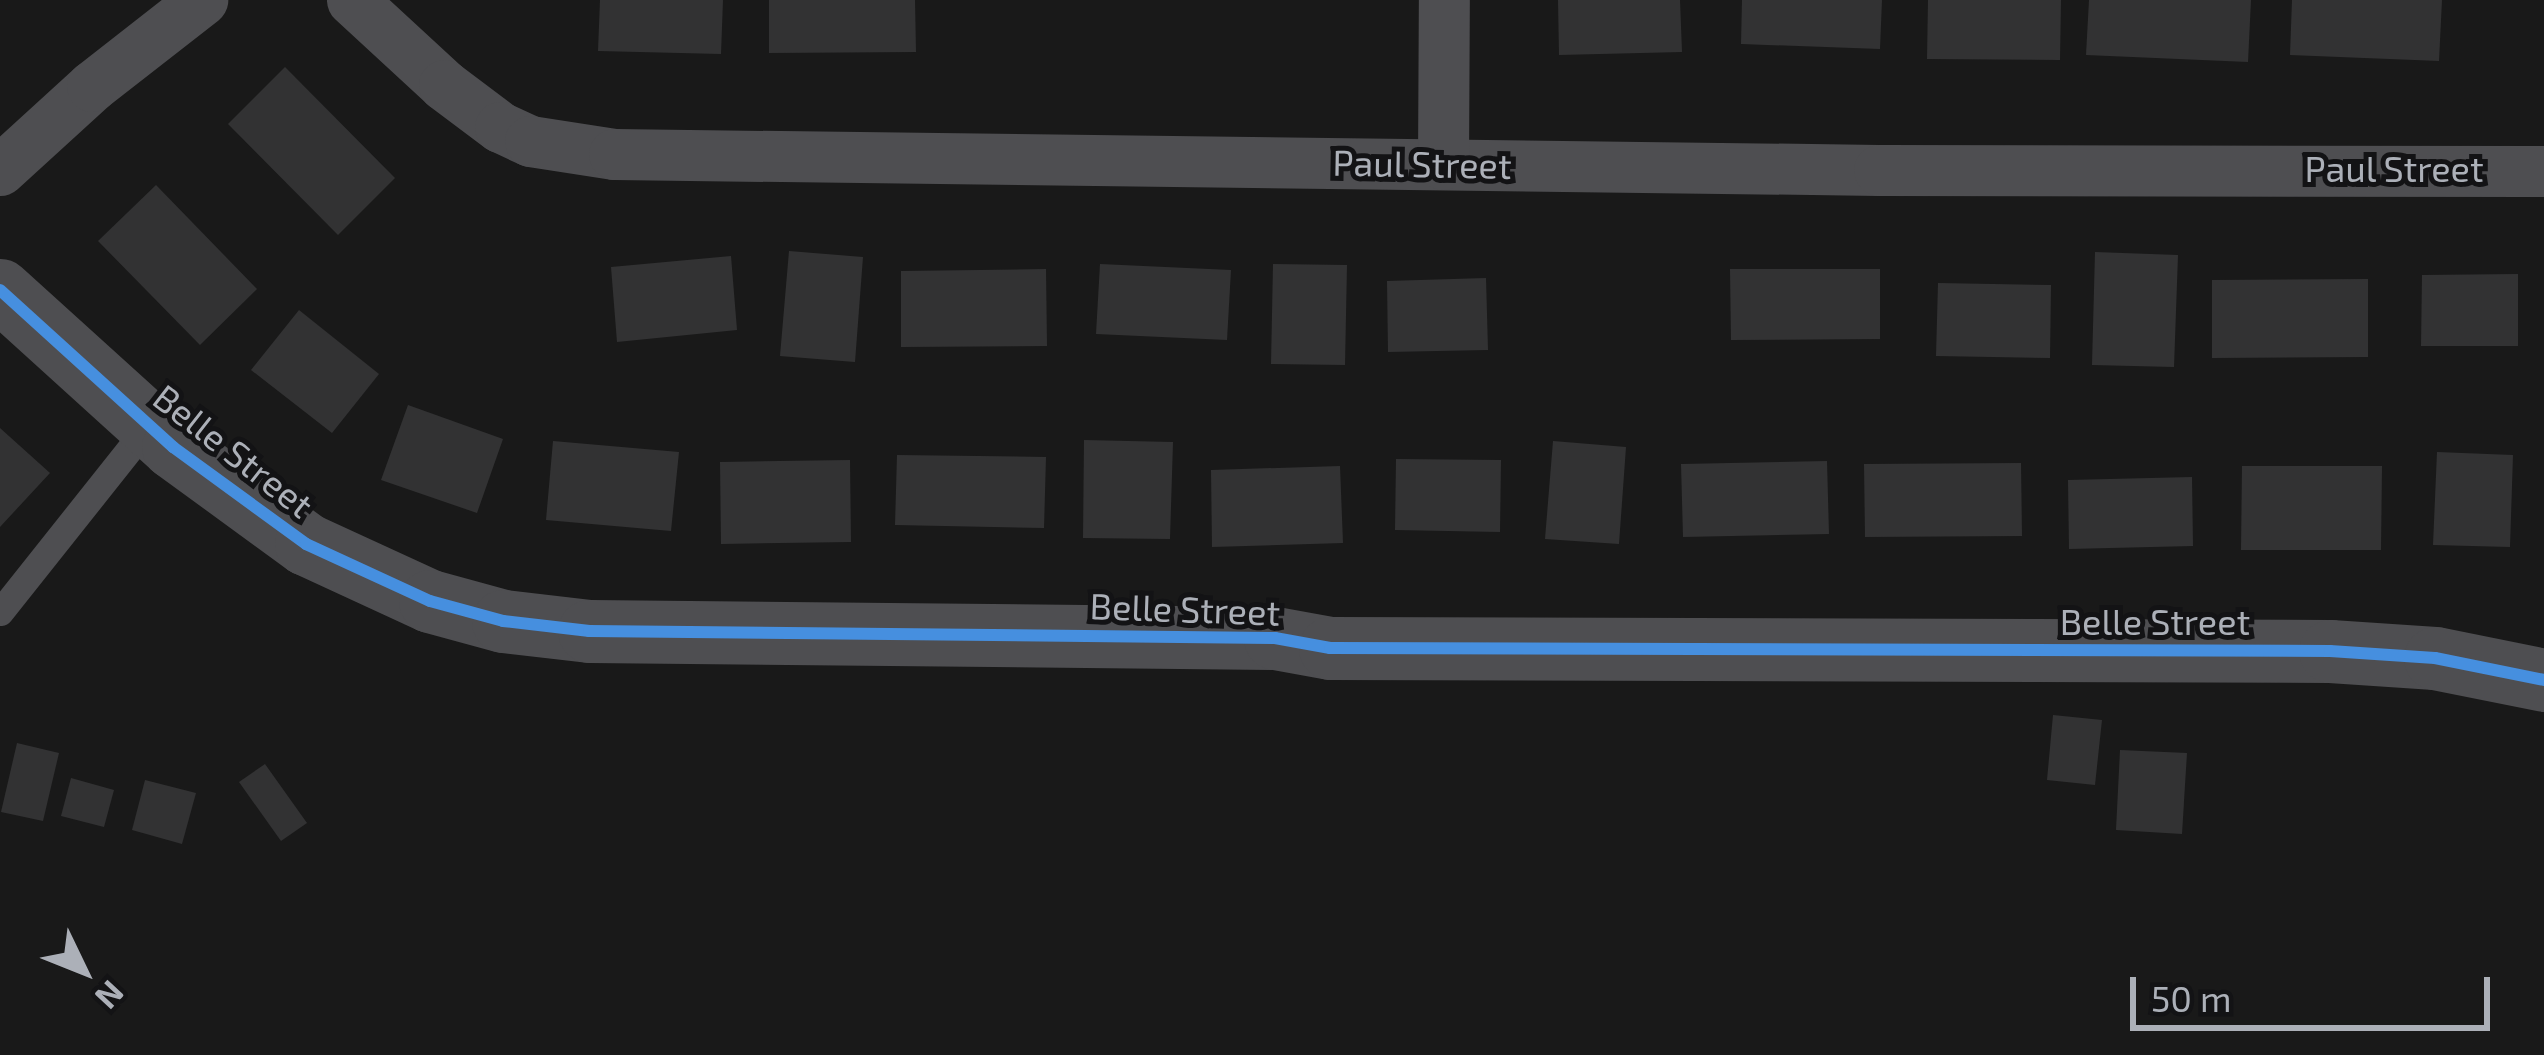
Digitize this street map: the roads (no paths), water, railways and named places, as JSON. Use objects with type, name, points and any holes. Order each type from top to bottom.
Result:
[{"type":"street","points":[[0,170],[92,86],[202,0]]},
{"type":"street","name":"Paul Street","points":[[352,0],[444,85],[500,127],[567,150],[1443,164],[2544,171]]},
{"type":"street","points":[[1443,164],[1444,0]]},
{"type":"street","name":"Belle Street","points":[[0,290],[149,425],[306,544],[368,578],[503,621],[589,631],[1252,638],[1354,649],[2330,651],[2434,658],[2544,680]]},
{"type":"lane","points":[[0,612],[149,425]]}]
